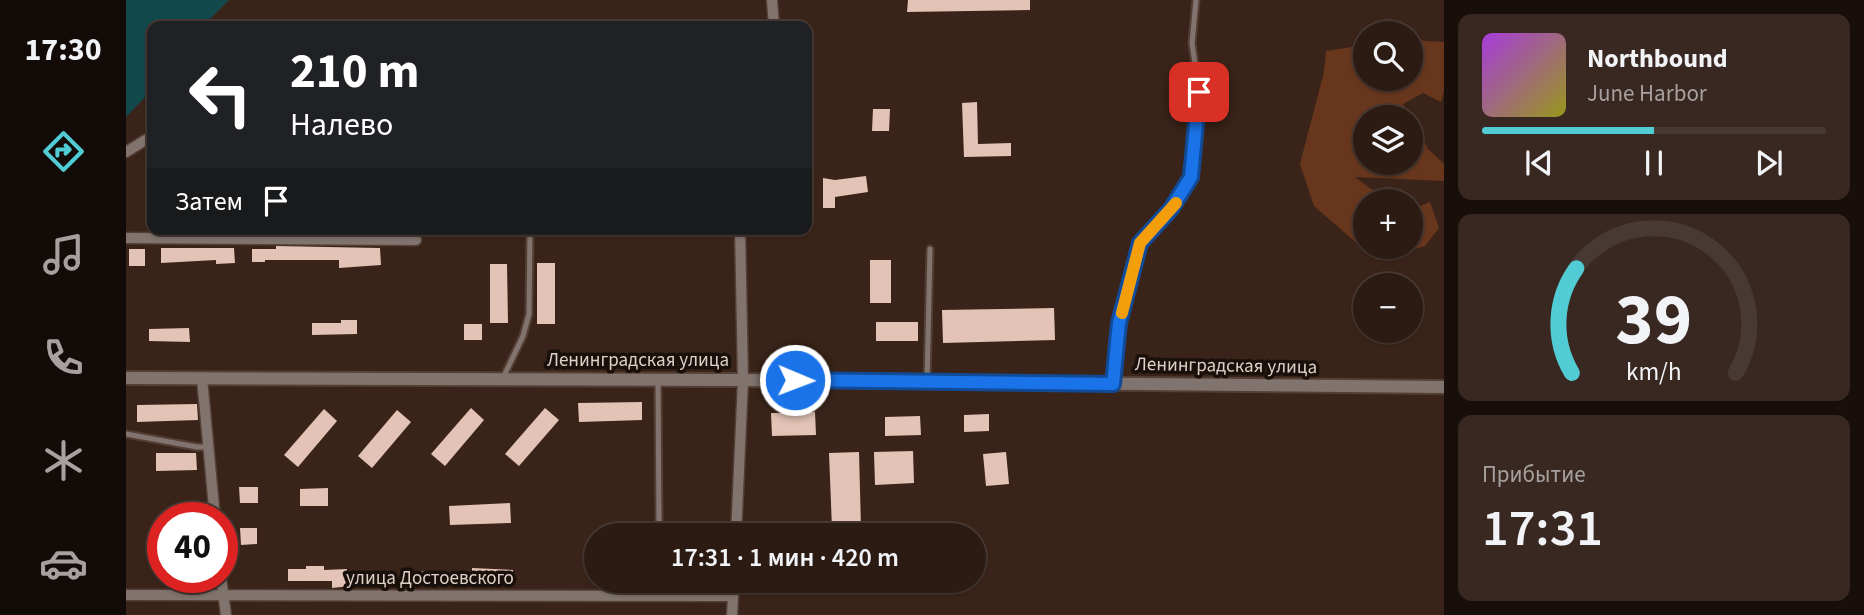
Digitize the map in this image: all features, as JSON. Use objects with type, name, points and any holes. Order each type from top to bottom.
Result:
[{"type":"street","points":[[772,0],[774,21]]},
{"type":"street","points":[[126,152],[147,139]]},
{"type":"street","points":[[737,523],[743,380],[740,235]]},
{"type":"street","points":[[126,238],[416,240]]},
{"type":"street","name":"Ленинградская улица","points":[[126,377],[1444,387]]},
{"type":"street","points":[[202,378],[213,502]]},
{"type":"street","points":[[732,615],[733,593]]},
{"type":"street","name":"улица Достоевского","points":[[126,594],[733,596]]},
{"type":"street","points":[[222,595],[226,615]]},
{"type":"lane","points":[[1113,384],[1119,323],[1140,243],[1171,209],[1191,177],[1199,92],[1192,43],[1196,0]]},
{"type":"lane","points":[[502,379],[523,336],[529,314],[530,235]]},
{"type":"lane","points":[[927,382],[930,248]]},
{"type":"lane","points":[[658,380],[659,523]]},
{"type":"lane","points":[[126,434],[208,447]]},
{"type":"shaded area","points":[[1423,41],[1444,42],[1444,91],[1441,102],[1423,93],[1404,105],[1353,105],[1353,175],[1423,175],[1423,140],[1428,149],[1444,164],[1444,181],[1355,177],[1371,189],[1353,189],[1353,240],[1314,206],[1300,164],[1324,72],[1326,51],[1353,47],[1353,91],[1423,91]]},
{"type":"shaded area","points":[[1430,202],[1439,228],[1425,246],[1423,205]]},
{"type":"water","points":[[126,0],[229,0],[208,21],[147,21],[147,95],[126,117]]},
{"type":"building","points":[[908,0],[1030,0],[1030,10],[907,12]]},
{"type":"building","points":[[977,102],[978,144],[1011,143],[1011,156],[964,157],[962,103]]},
{"type":"building","points":[[873,109],[890,109],[889,131],[872,131]]},
{"type":"building","points":[[866,176],[868,192],[835,197],[835,208],[823,208],[823,178],[835,180]]},
{"type":"building","points":[[276,246],[380,248],[381,265],[339,268],[339,260],[252,262],[252,249],[276,249]]},
{"type":"building","points":[[161,248],[234,248],[235,263],[216,264],[216,260],[161,263]]},
{"type":"building","points":[[129,249],[145,249],[145,266],[129,266]]},
{"type":"building","points":[[870,260],[891,260],[891,303],[870,303]]},
{"type":"building","points":[[537,263],[555,263],[555,324],[537,324]]},
{"type":"building","points":[[490,264],[507,264],[508,323],[490,323]]},
{"type":"building","points":[[1054,308],[1055,340],[943,343],[942,310]]},
{"type":"building","points":[[341,320],[357,320],[357,334],[312,335],[312,323],[341,323]]},
{"type":"building","points":[[876,322],[918,322],[918,341],[876,341]]},
{"type":"building","points":[[464,324],[482,324],[482,340],[464,340]]},
{"type":"building","points":[[189,328],[190,342],[149,341],[149,329]]},
{"type":"building","points":[[642,402],[642,420],[579,422],[578,403]]},
{"type":"building","points":[[197,404],[198,420],[137,422],[137,405]]},
{"type":"building","points":[[471,408],[484,420],[445,466],[431,454]]},
{"type":"building","points":[[545,408],[559,420],[519,466],[505,454]]},
{"type":"building","points":[[324,409],[337,421],[298,467],[284,455]]},
{"type":"building","points":[[397,410],[411,422],[372,468],[358,456]]},
{"type":"building","points":[[815,412],[816,435],[772,436],[771,413]]},
{"type":"building","points":[[989,414],[989,431],[964,432],[964,415]]},
{"type":"building","points":[[920,416],[921,435],[885,436],[885,417]]},
{"type":"building","points":[[913,451],[914,483],[875,485],[874,452]]},
{"type":"building","points":[[859,452],[861,523],[832,523],[829,453]]},
{"type":"building","points":[[1006,452],[1009,484],[986,486],[983,454]]},
{"type":"building","points":[[156,453],[196,453],[197,470],[156,471]]},
{"type":"building","points":[[239,487],[258,487],[258,503],[240,503]]},
{"type":"building","points":[[328,488],[328,506],[300,506],[300,489]]},
{"type":"building","points":[[510,503],[511,523],[450,525],[449,506]]},
{"type":"building","points":[[240,528],[257,528],[257,544],[241,545]]},
{"type":"building","points":[[306,566],[324,566],[324,570],[369,572],[369,584],[332,588],[332,581],[288,581],[288,569],[306,569]]},
{"type":"building","points":[[472,568],[513,570],[513,577],[507,577],[507,584],[492,584],[492,578],[472,579]]},
{"type":"building","points":[[448,571],[448,584],[403,586],[403,573]]},
{"type":"slow traffic","points":[[1122,313],[1140,243],[1176,203]]},
{"type":"route","points":[[795,380],[1113,384],[1119,323],[1140,243],[1171,209],[1191,177],[1199,92]]}]
